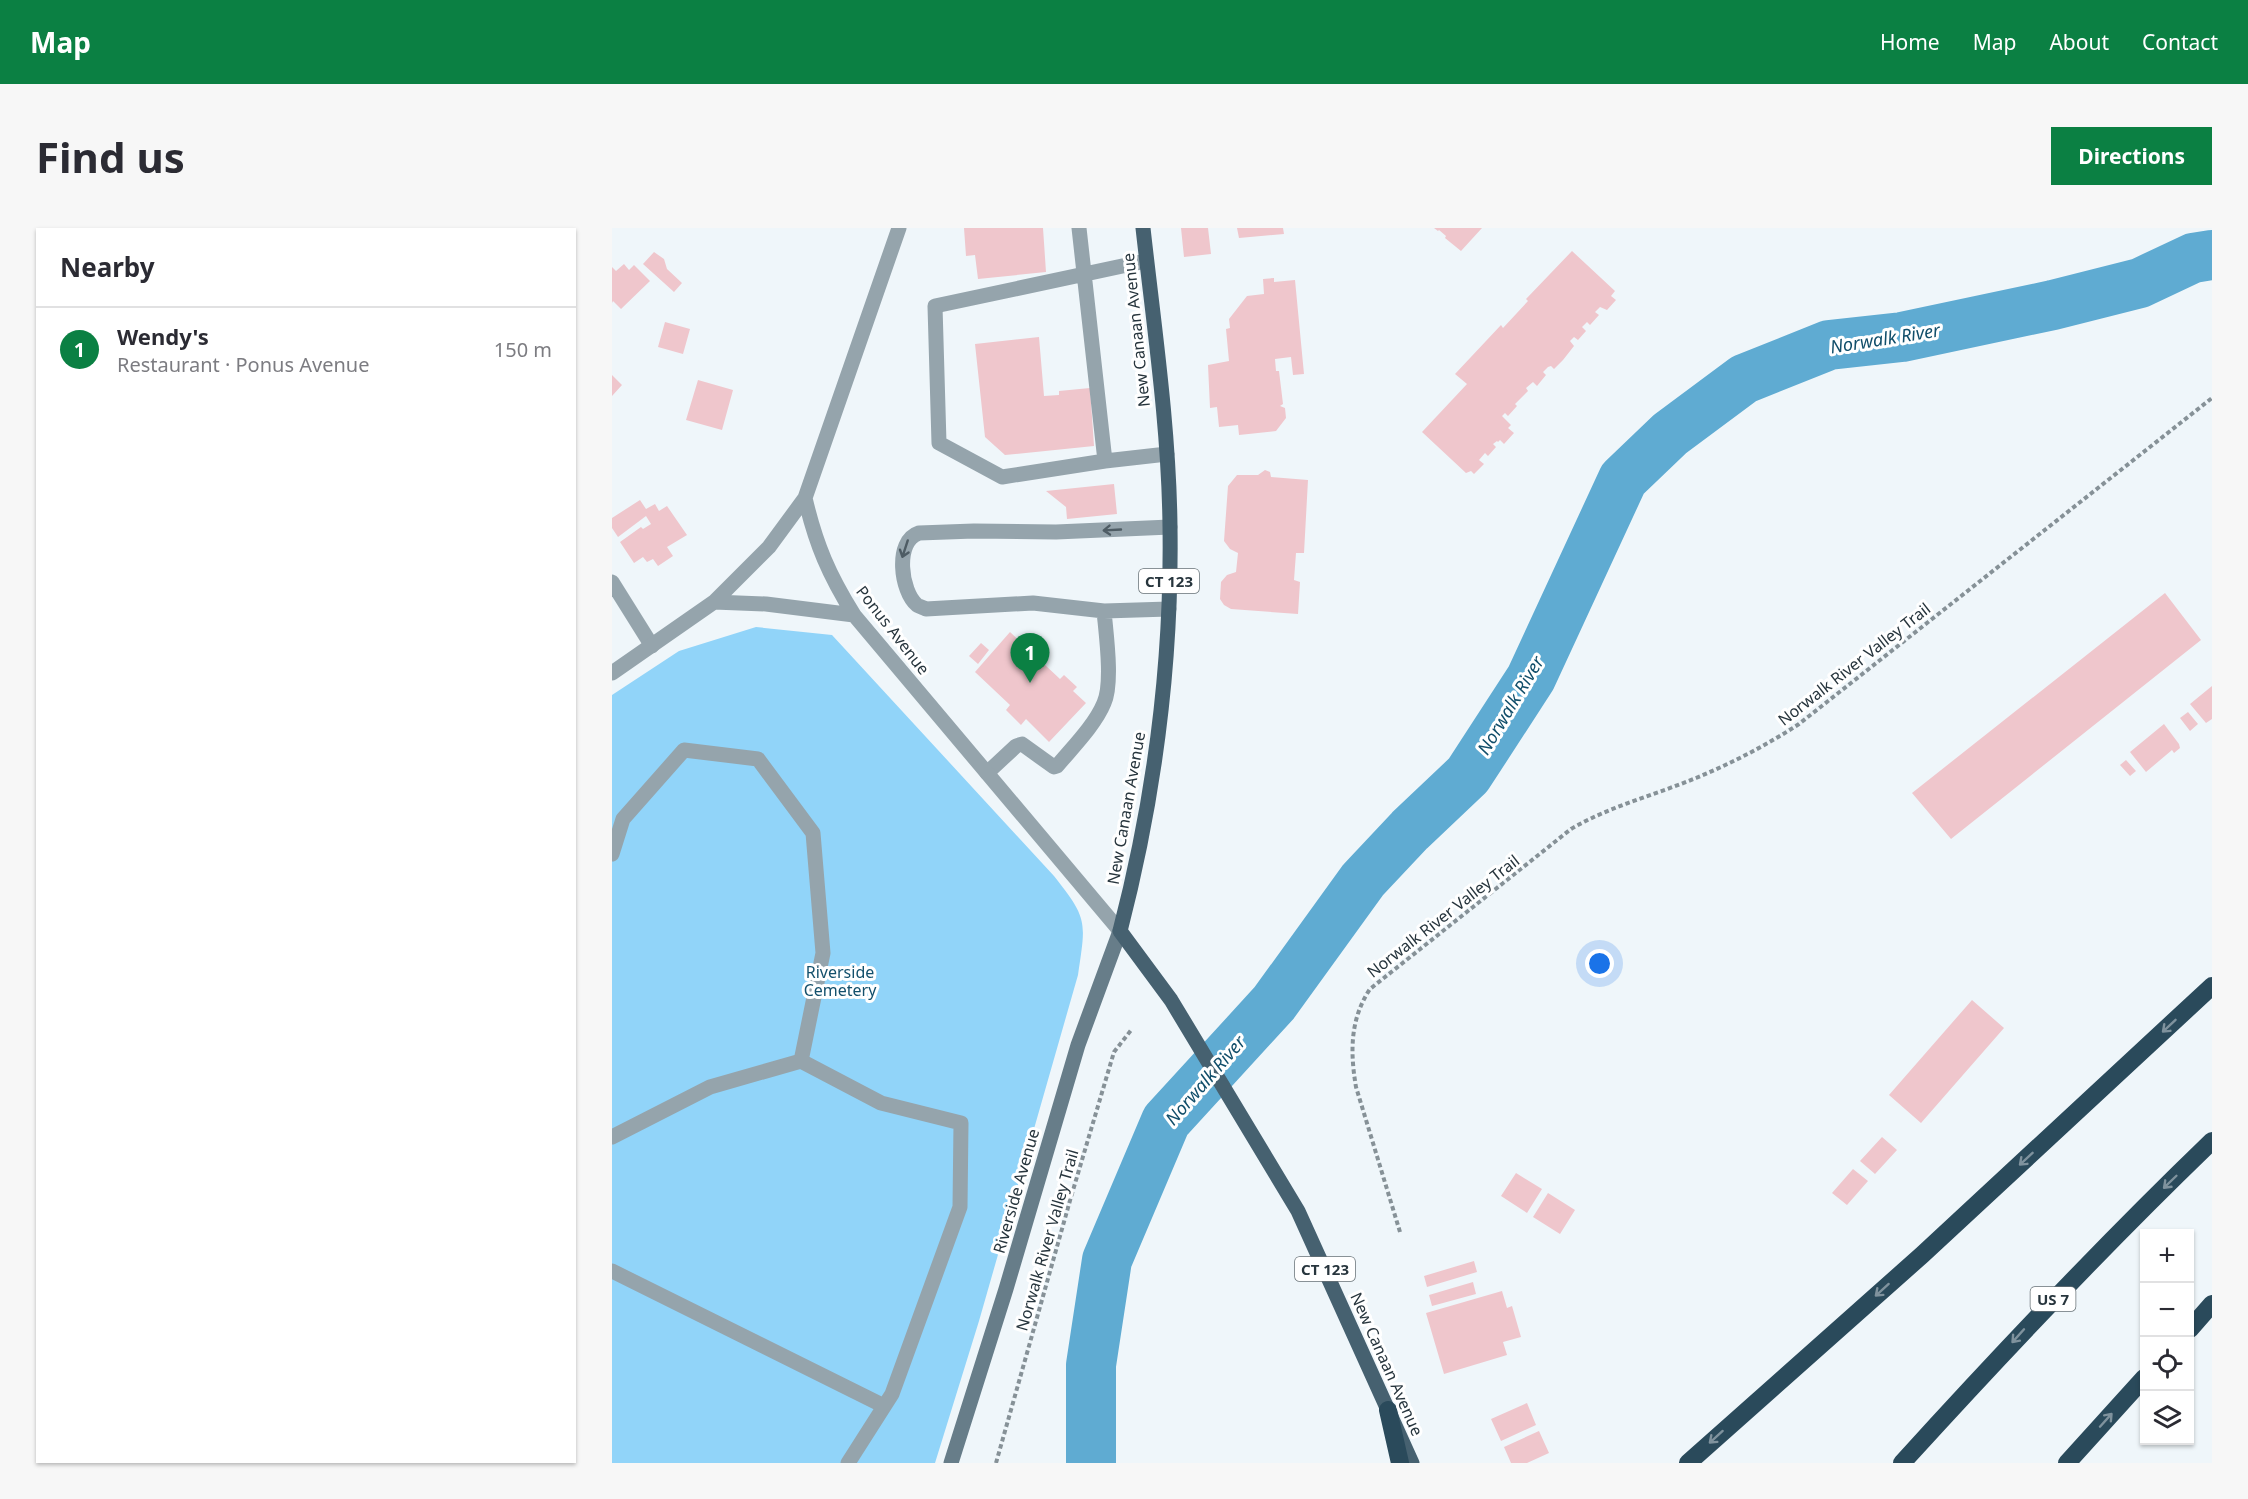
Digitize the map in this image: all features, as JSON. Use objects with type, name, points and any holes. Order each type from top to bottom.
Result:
[{"type":"highway","points":[[1688,1463],[1922,1255],[2212,986]]},
{"type":"highway","name":"US 7","points":[[1902,1463],[2057,1295],[2212,1142]]},
{"type":"highway","points":[[2194,1324],[2212,1304]]},
{"type":"highway","points":[[2067,1463],[2140,1383]]},
{"type":"highway","points":[[1388,1410],[1400,1463]]},
{"type":"main road","name":"New Canaan Avenue","points":[[1143,228],[1167,454],[1170,526],[1169,609],[1160,714],[1145,816],[1138,860],[1120,931],[1177,1010],[1253,1133],[1308,1232],[1412,1463]]},
{"type":"main road","name":"Riverside Avenue","points":[[951,1463],[1006,1290],[1078,1045],[1120,931]]},
{"type":"street","points":[[612,673],[714,602],[769,547],[805,498],[899,228]]},
{"type":"street","points":[[1079,228],[1105,461]]},
{"type":"street","points":[[1146,261],[935,306],[939,443],[1002,477],[1167,454]]},
{"type":"street","name":"Ponus Avenue","points":[[805,498],[813,531],[824,561],[854,615],[1120,931]]},
{"type":"street","points":[[1169,609],[1104,611],[1033,603],[926,609],[917,606],[912,599],[904,577],[902,555],[907,541],[912,535],[919,533],[1056,532],[1170,526]]},
{"type":"street","points":[[612,582],[652,646]]},
{"type":"street","points":[[714,602],[765,604],[854,615]]},
{"type":"street","points":[[987,773],[1016,746],[1023,744],[1054,767],[1057,766],[1099,712],[1107,692],[1104,611]]},
{"type":"street","points":[[612,854],[623,819],[684,750],[758,759],[813,833],[823,953],[801,1061]]},
{"type":"street","points":[[612,1137],[710,1086],[801,1061],[881,1103],[961,1123],[960,1206],[891,1394],[848,1463]]},
{"type":"street","points":[[612,1271],[884,1406]]},
{"type":"path","name":"Norwalk River Valley Trail","points":[[1400,1232],[1356,1087],[1353,1066],[1352,1043],[1355,1019],[1370,989],[1572,829],[1591,817],[1708,773],[1766,745],[1799,724],[2212,398]]},
{"type":"path","name":"Norwalk River Valley Trail","points":[[996,1463],[1114,1052],[1132,1029]]},
{"type":"green space","name":"Riverside Cemetery","points":[[756,627],[832,635],[1054,876],[1073,902],[1082,921],[1078,975],[979,1321],[935,1463],[612,1463],[612,695],[679,651]]},
{"type":"building","points":[[964,228],[1043,228],[1046,272],[978,279],[975,255],[966,256]]},
{"type":"building","points":[[1181,228],[1208,228],[1211,254],[1184,257]]},
{"type":"building","points":[[1237,228],[1283,228],[1284,234],[1239,238]]},
{"type":"building","points":[[1434,228],[1482,228],[1461,251]]},
{"type":"building","points":[[1572,251],[1615,291],[1611,296],[1616,300],[1607,310],[1600,307],[1595,312],[1599,315],[1590,325],[1587,322],[1582,327],[1586,331],[1578,340],[1574,337],[1570,341],[1574,346],[1554,369],[1551,366],[1543,372],[1546,375],[1537,386],[1533,382],[1526,388],[1528,391],[1515,404],[1517,406],[1508,416],[1505,413],[1502,416],[1511,425],[1508,428],[1514,433],[1504,444],[1500,440],[1493,444],[1496,447],[1488,456],[1485,453],[1479,460],[1484,464],[1474,474],[1471,471],[1466,473],[1422,432],[1467,384],[1455,374],[1501,325],[1503,328],[1528,301],[1526,299]]},
{"type":"building","points":[[654,252],[664,259],[667,269],[682,283],[674,292],[643,264]]},
{"type":"building","points":[[624,264],[629,270],[634,265],[650,281],[621,309],[613,301],[612,303],[612,267],[616,271]]},
{"type":"building","points":[[1274,278],[1274,282],[1295,280],[1304,374],[1293,375],[1291,357],[1275,359],[1276,371],[1279,371],[1283,404],[1280,406],[1285,408],[1286,418],[1276,431],[1239,435],[1238,425],[1219,427],[1217,407],[1210,408],[1208,365],[1229,361],[1226,329],[1230,328],[1229,319],[1247,296],[1264,294],[1263,279]]},
{"type":"building","points":[[665,322],[690,329],[683,354],[658,347]]},
{"type":"building","points":[[1039,337],[1044,396],[1059,395],[1059,391],[1090,388],[1094,446],[1005,455],[985,437],[975,344]]},
{"type":"building","points":[[612,375],[622,385],[612,396]]},
{"type":"building","points":[[698,380],[733,390],[722,430],[686,420]]},
{"type":"building","points":[[1265,470],[1270,472],[1271,477],[1308,480],[1304,553],[1296,553],[1294,580],[1300,582],[1298,614],[1231,609],[1220,599],[1221,582],[1227,575],[1236,572],[1238,553],[1230,549],[1224,541],[1228,486],[1237,475],[1258,475]]},
{"type":"building","points":[[1114,484],[1117,514],[1067,519],[1066,507],[1046,491]]},
{"type":"building","points":[[640,500],[646,509],[655,504],[659,511],[667,506],[687,535],[667,547],[673,556],[658,566],[653,559],[647,562],[643,557],[634,563],[620,542],[641,527],[643,529],[651,524],[646,516],[618,537],[612,528],[612,518]]},
{"type":"building","points":[[2165,593],[2201,640],[1951,839],[1912,793]]},
{"type":"building","points":[[1010,632],[1060,679],[1064,675],[1077,687],[1073,691],[1086,703],[1049,742],[1026,719],[1021,725],[1006,710],[1010,705],[975,672]]},
{"type":"building","points":[[981,643],[989,650],[978,664],[969,656]]},
{"type":"building","points":[[2212,686],[2212,719],[2206,723],[2190,704]]},
{"type":"building","points":[[2188,712],[2198,724],[2190,731],[2180,718]]},
{"type":"building","points":[[2164,724],[2180,748],[2174,753],[2172,750],[2146,772],[2130,752]]},
{"type":"building","points":[[2126,760],[2136,771],[2130,776],[2120,765]]},
{"type":"building","points":[[1972,1000],[2004,1028],[1921,1123],[1889,1095]]},
{"type":"building","points":[[1882,1137],[1897,1150],[1875,1174],[1860,1161]]},
{"type":"building","points":[[1853,1169],[1868,1181],[1847,1205],[1832,1193]]},
{"type":"building","points":[[1516,1173],[1542,1189],[1527,1213],[1501,1196]]},
{"type":"building","points":[[1548,1193],[1575,1210],[1560,1234],[1533,1217]]},
{"type":"building","points":[[1474,1261],[1477,1272],[1427,1287],[1424,1276]]},
{"type":"building","points":[[1473,1282],[1476,1294],[1432,1306],[1429,1295]]},
{"type":"building","points":[[1502,1291],[1507,1308],[1512,1306],[1521,1337],[1503,1342],[1507,1355],[1444,1374],[1426,1313]]},
{"type":"building","points":[[1527,1403],[1536,1425],[1501,1441],[1491,1419]]},
{"type":"building","points":[[1539,1431],[1549,1453],[1527,1463],[1511,1463],[1504,1447]]},
{"type":"waterway","name":"Norwalk River","points":[[1091,1463],[1091,1365],[1107,1260],[1166,1121],[1274,1003],[1363,880],[1410,830],[1468,775],[1531,678],[1623,479],[1670,434],[1744,379],[1829,345],[1902,337],[2053,305],[2140,283],[2193,258],[2212,255]]},
{"type":"place","name":"Wendy's","points":[[1030,683]]}]
